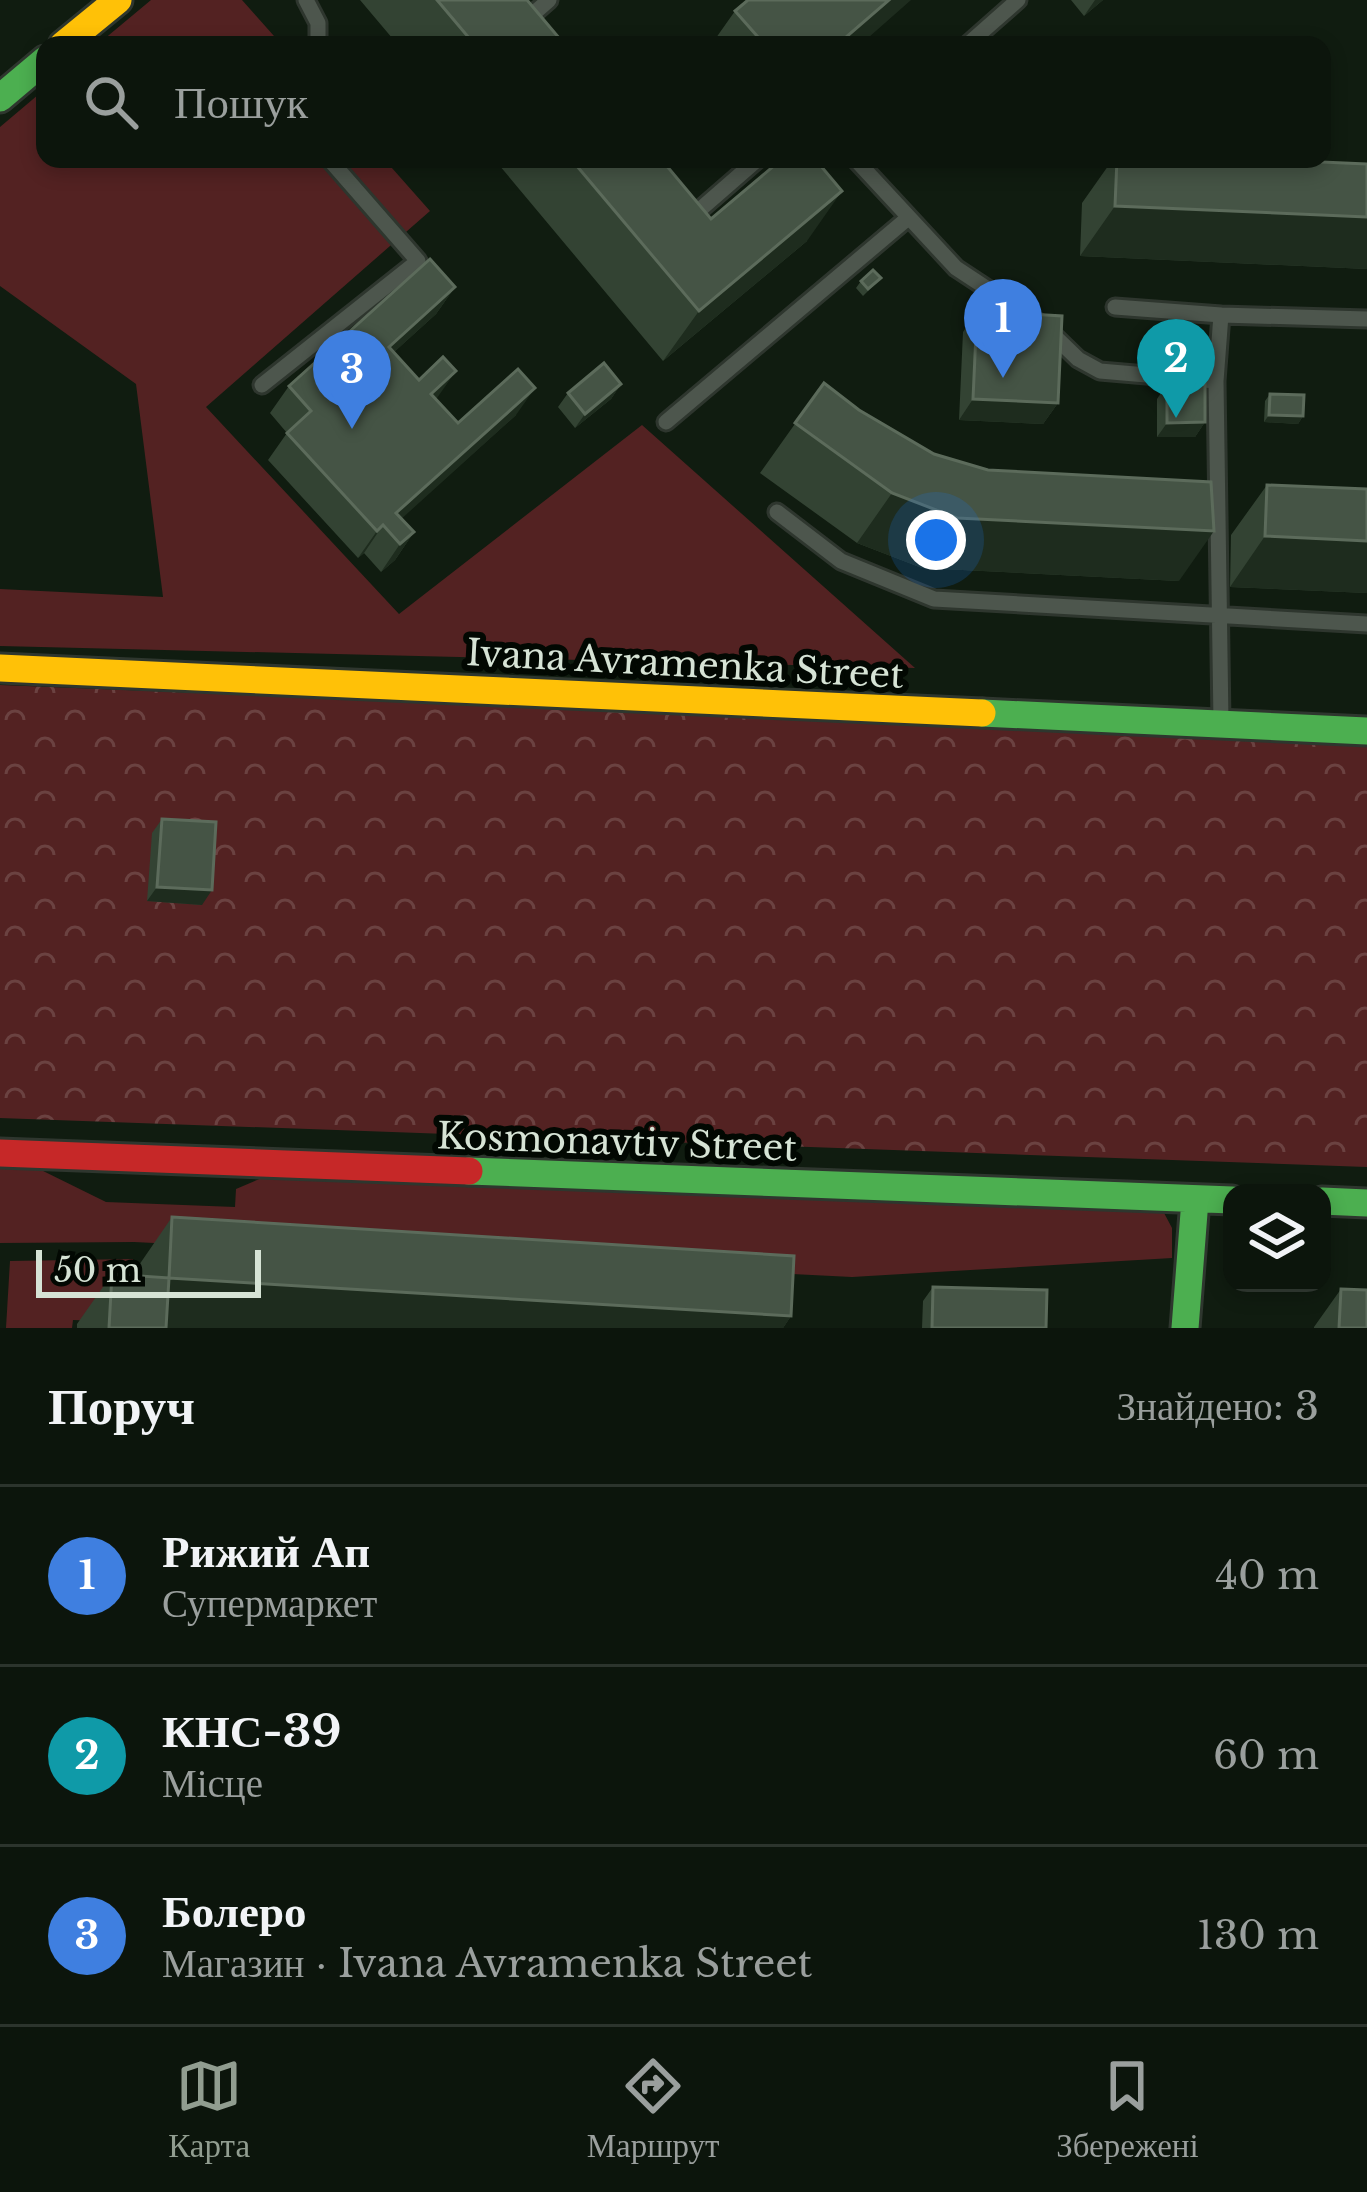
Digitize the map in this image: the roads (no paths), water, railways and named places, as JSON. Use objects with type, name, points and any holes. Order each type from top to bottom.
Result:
[{"type":"street","points":[[75,36],[118,0]]},
{"type":"street","points":[[0,98],[36,68]]},
{"type":"street","name":"Ivana Avramenka Street","points":[[0,668],[1367,731]]},
{"type":"street","name":"Kosmonavtiv Street","points":[[0,1153],[1223,1200]]},
{"type":"street","points":[[1185,1328],[1196,1200]]},
{"type":"street","points":[[1331,1202],[1367,1204]]},
{"type":"lane","points":[[306,0],[318,23],[318,36]]},
{"type":"lane","points":[[533,14],[549,0]]},
{"type":"lane","points":[[977,36],[1018,0]]},
{"type":"lane","points":[[262,386],[418,261],[337,168]]},
{"type":"lane","points":[[687,220],[748,168]]},
{"type":"lane","points":[[863,168],[956,268],[1044,326],[1078,359],[1100,371],[1216,381]]},
{"type":"lane","points":[[666,422],[908,218]]},
{"type":"lane","points":[[1115,307],[1367,319]]},
{"type":"lane","points":[[1221,315],[1216,381],[1221,725]]},
{"type":"lane","points":[[777,512],[841,561],[934,599],[1367,623]]},
{"type":"place","name":"Рижий Ап","points":[[1003,378]]},
{"type":"place","name":"КНС-39","points":[[1176,418]]},
{"type":"place","name":"Болеро","points":[[352,429]]}]
